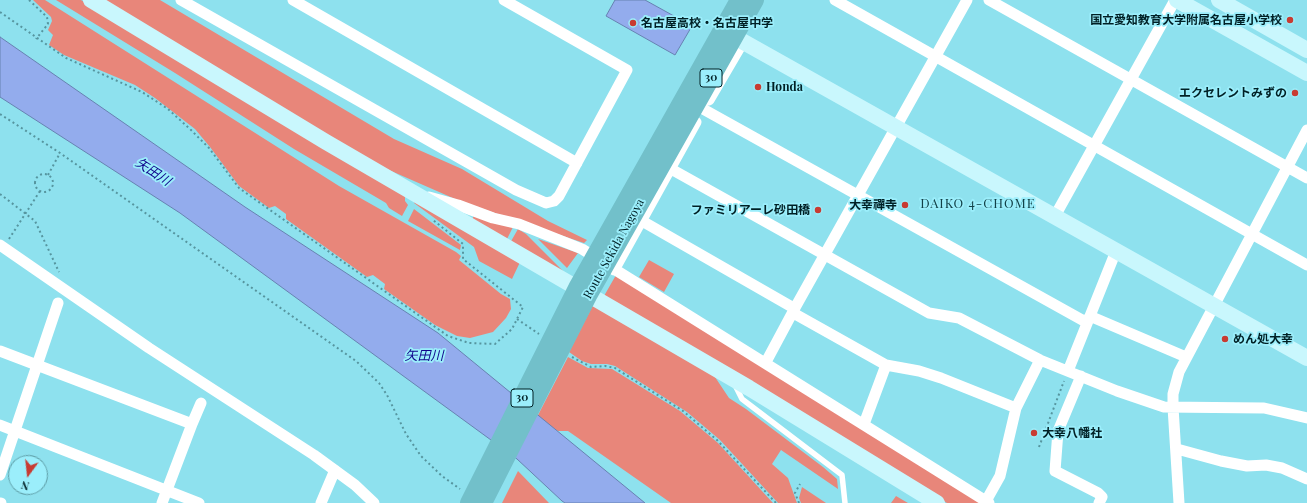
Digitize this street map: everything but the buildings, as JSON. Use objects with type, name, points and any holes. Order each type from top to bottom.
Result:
[{"type":"main road","name":"Route Sekida Nagoya","points":[[733,36],[739,0]]},
{"type":"main road","name":"Route Sekida Nagoya","points":[[465,496],[583,291],[755,0]]},
{"type":"main road","name":"Route Sekida Nagoya","points":[[483,503],[583,291]]},
{"type":"street","points":[[91,0],[326,142],[731,378],[937,503]]},
{"type":"street","points":[[181,0],[540,202],[546,203],[554,201],[559,196],[628,70],[504,0]]},
{"type":"street","points":[[293,0],[577,163]]},
{"type":"street","points":[[835,0],[1307,265]]},
{"type":"street","points":[[766,362],[967,0]]},
{"type":"street","points":[[989,0],[1307,178]]},
{"type":"street","points":[[1055,216],[1176,0],[1307,73]]},
{"type":"street","points":[[1219,0],[1307,50]]},
{"type":"street","points":[[733,36],[1307,358]]},
{"type":"street","points":[[614,270],[671,169],[694,104],[1084,321],[1092,317],[1186,357]]},
{"type":"street","points":[[1179,503],[1177,449],[1173,407],[1175,385],[1179,372],[1307,130]]},
{"type":"street","points":[[671,169],[929,313],[960,318],[1040,360],[1068,371],[1164,407],[1264,408],[1307,418]]},
{"type":"street","points":[[413,192],[458,205],[493,218],[519,224],[582,249],[766,362],[988,502],[1000,476],[1016,408],[1040,360]]},
{"type":"street","points":[[642,221],[792,307],[795,314],[886,365],[941,378],[1016,408]]},
{"type":"street","points":[[4,244],[63,289],[334,470],[374,503]]},
{"type":"street","points":[[1068,371],[1087,319],[1116,251]]},
{"type":"street","points":[[0,474],[58,303]]},
{"type":"street","points":[[0,351],[38,364],[192,424]]},
{"type":"street","points":[[864,424],[886,365]]},
{"type":"street","points":[[1081,376],[1058,431],[1055,471],[1098,493],[1102,498],[1099,503]]},
{"type":"street","points":[[162,503],[201,403]]},
{"type":"street","points":[[0,425],[199,503]]},
{"type":"street","points":[[1177,449],[1234,464],[1248,466],[1266,465],[1282,468],[1307,479]]},
{"type":"street","points":[[321,503],[334,470]]},
{"type":"lane","points":[[731,378],[742,399],[842,475],[845,503]]},
{"type":"path","points":[[30,0],[47,17],[48,24],[36,39]]},
{"type":"path","points":[[0,12],[36,39],[66,58],[142,92],[168,109],[209,148],[239,188],[448,336],[468,343],[494,344],[512,329],[523,307],[463,259],[463,244],[427,216]]},
{"type":"path","points":[[0,114],[60,154],[366,369],[387,395],[406,434],[421,456],[465,496]]},
{"type":"path","points":[[48,175],[60,154]]},
{"type":"path","points":[[42,174],[48,175],[51,177],[52,185],[46,192],[40,191],[35,184],[36,178],[42,174]]},
{"type":"path","points":[[4,244],[26,214],[40,191]]},
{"type":"path","points":[[0,194],[26,214],[38,226],[64,283],[63,289]]},
{"type":"path","points":[[517,319],[542,337]]},
{"type":"path","points":[[568,354],[581,363],[591,367],[604,366],[615,368],[683,411],[726,448],[776,503]]},
{"type":"path","points":[[1039,447],[1068,371]]},
{"type":"path","points":[[799,503],[795,493],[800,484]]},
{"type":"shaded area","points":[[33,0],[45,0],[339,186],[456,252],[461,256],[459,260],[501,294],[510,299],[511,309],[506,318],[493,332],[470,338],[457,336],[435,325],[384,289],[385,284],[373,275],[367,277],[286,219],[286,214],[275,206],[269,208],[239,186],[195,129],[155,98],[135,85],[64,55],[49,45],[53,35],[48,30],[52,21],[51,17]]},
{"type":"shaded area","points":[[56,0],[81,0],[252,104],[405,193],[405,201],[408,205],[402,216],[389,208],[386,203],[294,149],[175,73]]},
{"type":"shaded area","points":[[102,0],[160,0],[394,139],[462,169],[548,221],[587,240],[584,243],[462,202],[366,160]]},
{"type":"shaded area","points":[[416,200],[521,260],[512,279],[479,261],[474,247],[414,203]]},
{"type":"shaded area","points":[[414,209],[461,245],[460,250],[408,221]]},
{"type":"shaded area","points":[[474,215],[513,227],[506,241],[472,220]]},
{"type":"shaded area","points":[[518,229],[526,234],[564,272],[510,243]]},
{"type":"shaded area","points":[[538,239],[578,253],[567,268]]},
{"type":"shaded area","points":[[649,260],[674,274],[664,292],[639,277]]},
{"type":"shaded area","points":[[616,275],[983,503],[947,503],[604,296]]},
{"type":"shaded area","points":[[594,303],[713,374],[729,398],[823,467],[837,479],[838,489],[781,450],[772,464],[788,478],[797,503],[778,503],[720,440],[687,412],[615,366],[607,364],[591,364],[582,361],[569,352]]},
{"type":"shaded area","points":[[568,357],[588,368],[612,369],[680,411],[718,443],[773,503],[671,503],[568,431],[558,431],[536,419]]},
{"type":"shaded area","points":[[518,471],[549,503],[502,503]]},
{"type":"shaded area","points":[[802,487],[826,503],[801,503],[799,498]]},
{"type":"shaded area","points":[[896,496],[908,503],[891,503]]},
{"type":"water","points":[[615,0],[645,0],[692,26],[675,55],[606,16]]},
{"type":"water","name":"矢田川","points":[[0,37],[245,207],[438,333],[645,503],[565,503],[517,459],[180,213],[0,97]]},
{"type":"place","name":"国立愛知教育大学附属名古屋小学校","points":[[1290,20]]},
{"type":"place","name":"名古屋高校・名古屋中学","points":[[633,23]]},
{"type":"place","name":"Honda","points":[[758,87]]},
{"type":"place","name":"エクセレントみずの","points":[[1295,93]]},
{"type":"place","name":"大幸禪寺","points":[[905,205]]},
{"type":"place","name":"ファミリアーレ砂田橋","points":[[818,210]]},
{"type":"place","name":"めん処大幸","points":[[1225,339]]},
{"type":"place","name":"大幸八幡社","points":[[1034,433]]},
{"type":"district","name":"DAIKO 4-CHOME","points":[[978,204]]}]
